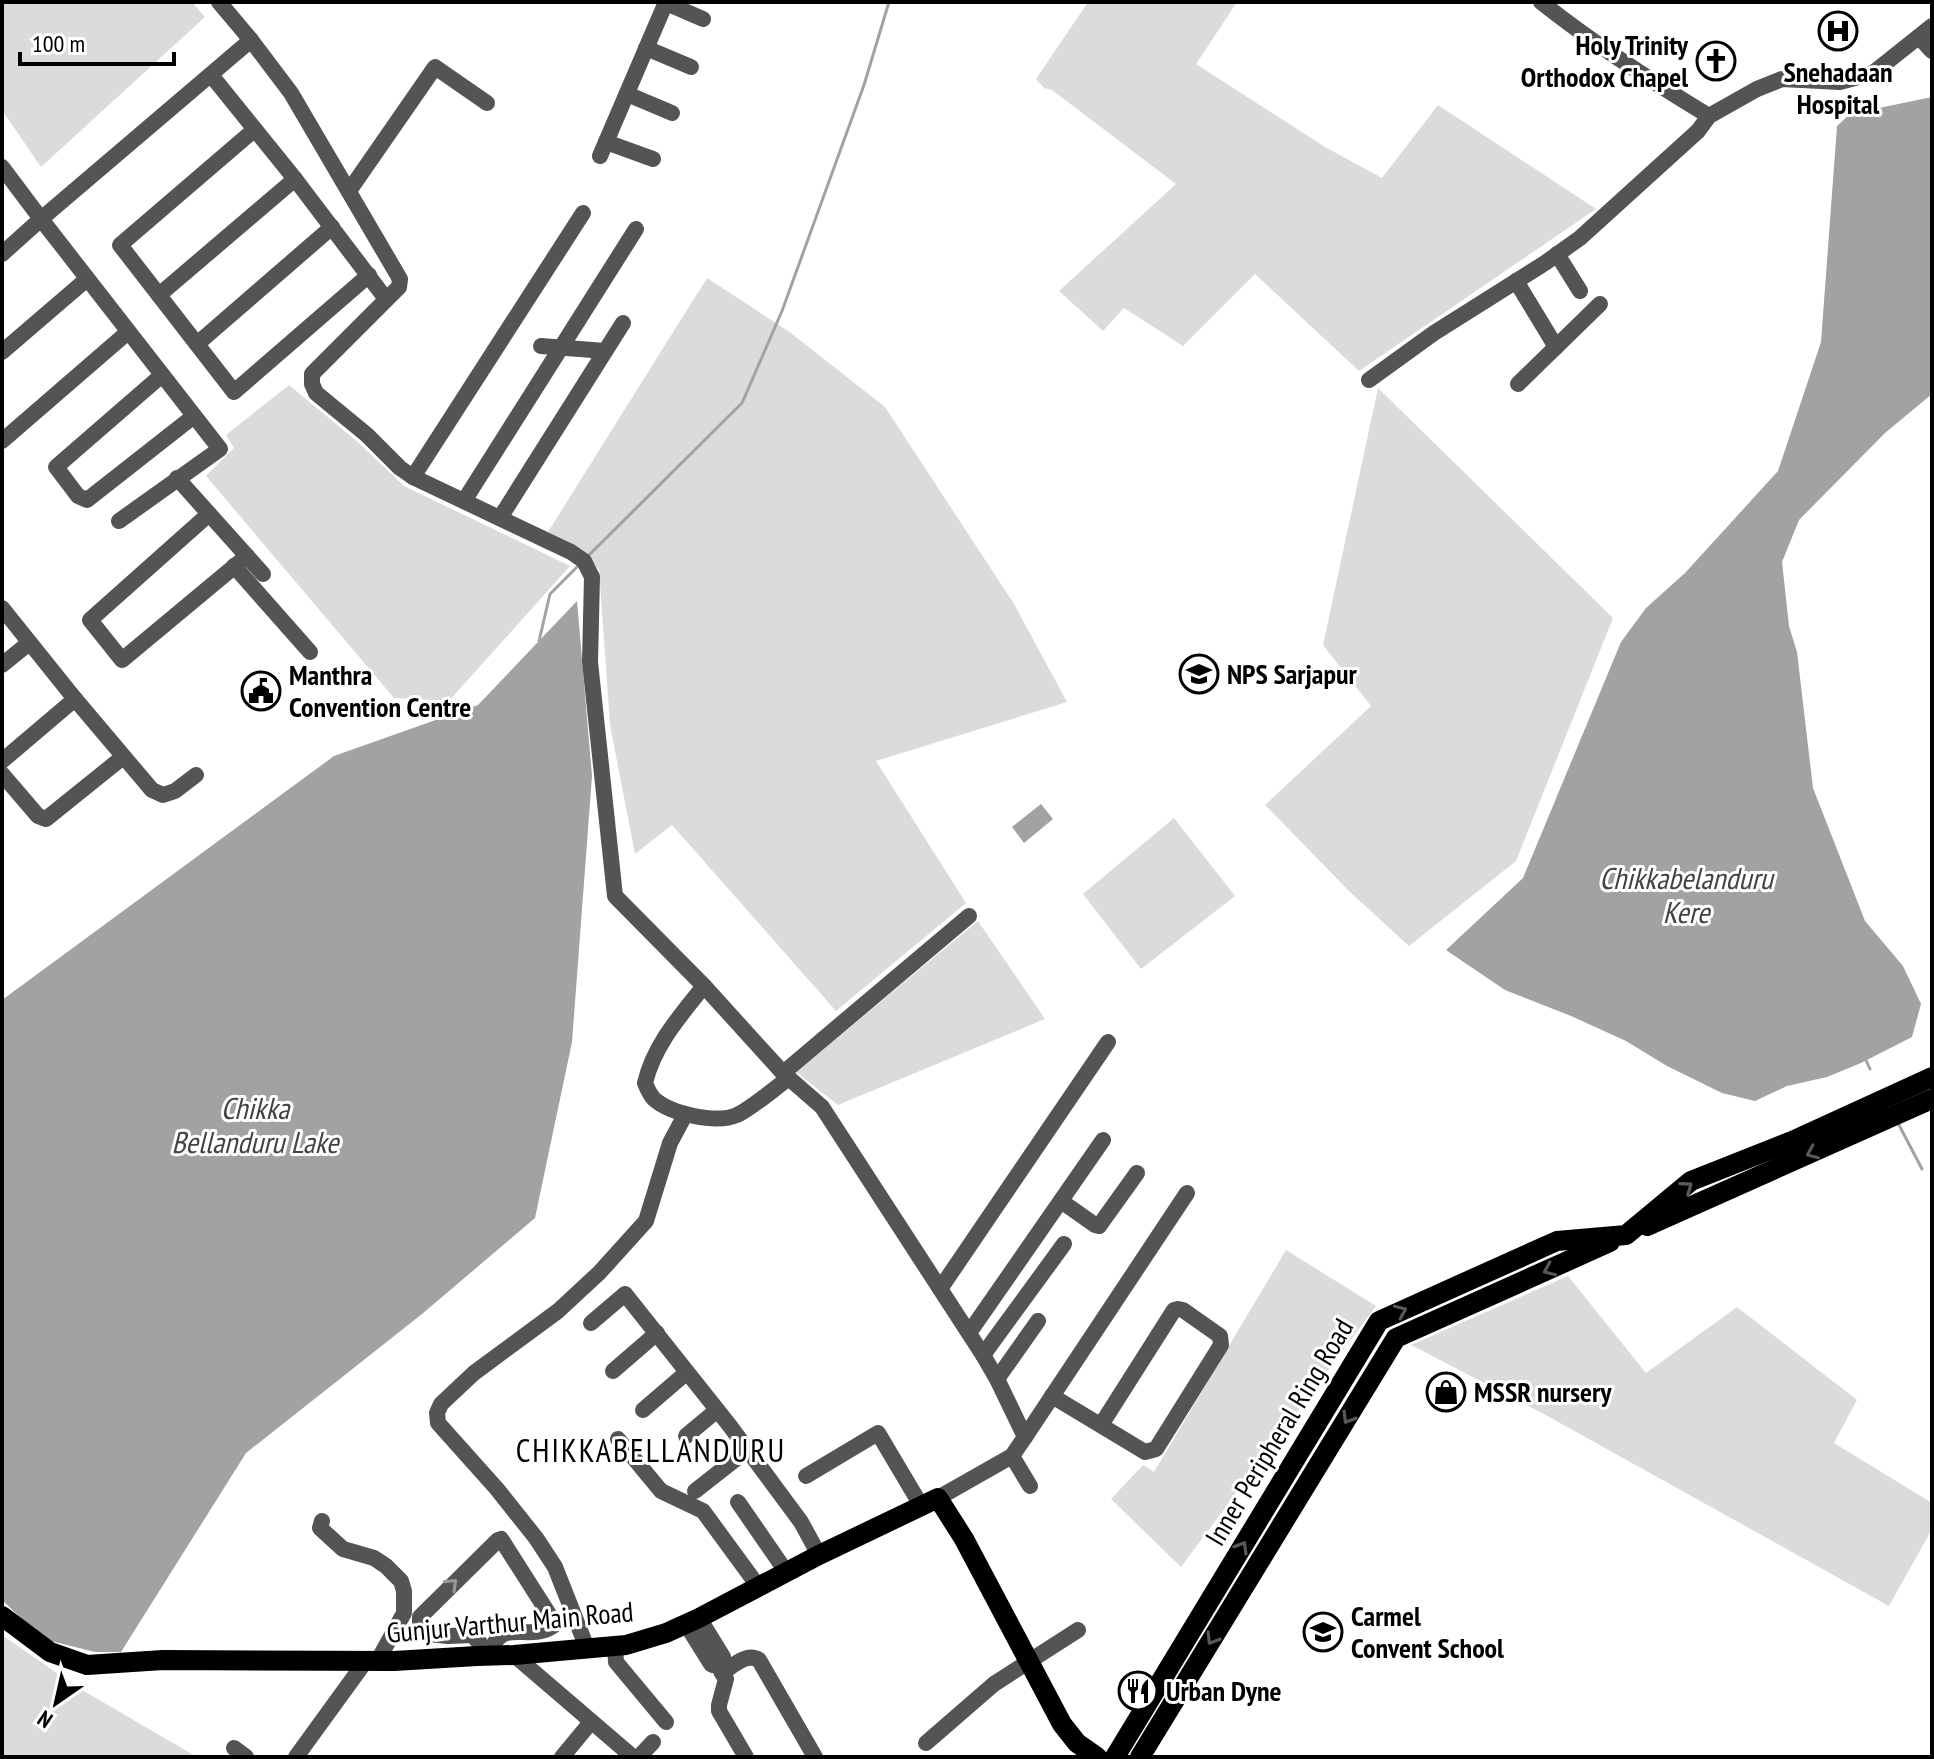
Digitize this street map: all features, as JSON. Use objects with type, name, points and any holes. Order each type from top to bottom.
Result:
[{"type":"main road","name":"Inner Peripheral Ring Road","points":[[1905,1101],[1932,1077]]},
{"type":"main road","name":"Inner Peripheral Ring Road","points":[[1140,1757],[1396,1338],[1626,1235],[1691,1181],[1905,1101],[1932,1099]]},
{"type":"main road","name":"Inner Peripheral Ring Road","points":[[1115,1757],[1379,1321],[1557,1241],[1626,1235]]},
{"type":"main road","name":"Gunjur Varthur Main Road","points":[[2,1616],[50,1652],[87,1665],[163,1660],[371,1662],[514,1655],[626,1645],[693,1621],[819,1555],[930,1502]]},
{"type":"main road","points":[[930,1502],[964,1539],[1062,1724],[1077,1743],[1097,1757]]},
{"type":"street","points":[[219,2],[291,93],[400,279],[399,287],[312,374],[316,393],[413,477],[584,561],[592,577],[590,662],[615,896],[704,986],[786,1076],[822,1107],[983,1355],[1025,1437]]},
{"type":"street","points":[[1541,2],[1605,49],[1709,116]]},
{"type":"street","points":[[653,159],[603,149],[666,3],[703,19]]},
{"type":"street","points":[[1369,380],[1434,333],[1580,238],[1698,131],[1709,116],[1782,79],[1840,82],[1873,73],[1926,32],[1932,51]]},
{"type":"street","points":[[2,254],[251,40]]},
{"type":"street","points":[[646,48],[691,67]]},
{"type":"street","points":[[349,191],[435,67],[487,103]]},
{"type":"street","points":[[211,75],[386,299]]},
{"type":"street","points":[[627,94],[672,113]]},
{"type":"street","points":[[254,130],[120,245],[234,392],[369,275]]},
{"type":"street","points":[[2,167],[220,449],[119,521]]},
{"type":"street","points":[[159,295],[295,179]]},
{"type":"street","points":[[413,477],[583,213]]},
{"type":"street","points":[[197,344],[332,227]]},
{"type":"street","points":[[464,501],[636,229]]},
{"type":"street","points":[[1557,254],[1580,291]]},
{"type":"street","points":[[2,352],[87,279]]},
{"type":"street","points":[[1516,281],[1556,347]]},
{"type":"street","points":[[1518,384],[1600,304]]},
{"type":"street","points":[[500,518],[623,323]]},
{"type":"street","points":[[2,441],[128,332]]},
{"type":"street","points":[[541,346],[605,351]]},
{"type":"street","points":[[162,375],[56,467],[78,496],[87,500],[194,416]]},
{"type":"street","points":[[177,478],[209,514],[240,561],[310,652]]},
{"type":"street","points":[[209,514],[90,620],[122,660],[240,561]]},
{"type":"street","points":[[240,561],[263,574]]},
{"type":"street","points":[[2,608],[152,790],[163,795],[175,791],[196,775]]},
{"type":"street","points":[[2,665],[29,643]]},
{"type":"street","points":[[2,761],[75,699]]},
{"type":"street","points":[[2,774],[38,816],[46,819],[123,757]]},
{"type":"street","points":[[704,986],[675,1022],[650,1062],[645,1083],[652,1097],[667,1108],[685,1115],[722,1118],[737,1115],[786,1076],[969,916]]},
{"type":"street","points":[[940,1289],[1108,1042]]},
{"type":"street","points":[[587,1648],[555,1567],[497,1489],[438,1423],[437,1413],[441,1404],[474,1373],[558,1311],[599,1273],[646,1221],[670,1143],[685,1115]]},
{"type":"street","points":[[969,1333],[1103,1140]]},
{"type":"street","points":[[1061,1201],[1099,1226],[1137,1173]]},
{"type":"street","points":[[806,1476],[878,1433],[930,1502],[1012,1456],[1187,1193]]},
{"type":"street","points":[[983,1355],[1064,1244]]},
{"type":"street","points":[[591,1323],[625,1294],[730,1426],[801,1522],[819,1555]]},
{"type":"street","points":[[1052,1396],[1145,1452],[1156,1449],[1221,1345],[1220,1336],[1183,1310],[1174,1310],[1101,1425]]},
{"type":"street","points":[[997,1379],[1038,1321]]},
{"type":"street","points":[[613,1371],[657,1333]]},
{"type":"street","points":[[643,1410],[686,1373]]},
{"type":"street","points":[[686,1436],[716,1411]]},
{"type":"street","points":[[618,1439],[661,1491],[703,1511],[758,1586]]},
{"type":"street","points":[[695,1491],[746,1451]]},
{"type":"street","points":[[1012,1456],[1030,1486]]},
{"type":"street","points":[[738,1502],[787,1573]]},
{"type":"street","points":[[296,1757],[371,1662],[404,1613],[401,1581],[374,1558],[343,1549],[320,1528],[322,1521]]},
{"type":"street","points":[[501,1539],[552,1619],[553,1626],[546,1630],[501,1633],[486,1656],[476,1637],[428,1634],[420,1617],[501,1539]]},
{"type":"street","points":[[693,1621],[723,1657],[719,1668]]},
{"type":"street","points":[[926,1743],[994,1684],[1078,1630]]},
{"type":"street","points":[[615,1645],[616,1662],[666,1722]]},
{"type":"street","points":[[514,1655],[636,1757],[653,1742]]},
{"type":"street","points":[[719,1668],[749,1656],[756,1657],[815,1757]]},
{"type":"street","points":[[719,1668],[726,1679],[719,1711],[746,1757]]},
{"type":"street","points":[[562,1757],[591,1722]]},
{"type":"shaded area","points":[[2,2],[192,2],[205,17],[41,167],[2,110]]},
{"type":"shaded area","points":[[1088,2],[1237,2],[1196,64],[1325,147],[1382,178],[1438,105],[1596,209],[1359,371],[1255,274],[1183,346],[1124,308],[1103,331],[1059,291],[1176,184],[1036,79]]},
{"type":"shaded area","points":[[707,278],[791,333],[885,407],[1014,604],[1067,702],[876,761],[966,903],[836,1011],[672,825],[635,854],[610,725],[599,569],[564,540],[548,532]]},
{"type":"shaded area","points":[[289,385],[359,443],[404,486],[570,566],[449,701],[394,698],[206,476],[234,448],[226,435]]},
{"type":"shaded area","points":[[1378,388],[1613,618],[1516,861],[1409,946],[1350,892],[1265,805],[1371,706],[1323,645]]},
{"type":"shaded area","points":[[1174,818],[1235,896],[1141,969],[1083,894]]},
{"type":"shaded area","points":[[978,921],[1045,1019],[838,1105],[796,1072]]},
{"type":"shaded area","points":[[1286,1250],[1376,1306],[1181,1567],[1111,1499],[1143,1465],[1154,1472]]},
{"type":"shaded area","points":[[1568,1276],[1646,1373],[1737,1307],[1857,1400],[1834,1443],[1932,1503],[1932,1529],[1889,1606],[1542,1413],[1411,1345]]},
{"type":"shaded area","points":[[2,1635],[77,1687],[197,1757],[2,1757]]},
{"type":"water","name":"Chikkabelanduru Kere","points":[[1932,97],[1932,394],[1885,433],[1799,520],[1782,562],[1789,626],[1797,652],[1813,788],[1865,921],[1903,966],[1921,1004],[1912,1037],[1827,1077],[1787,1086],[1755,1101],[1722,1093],[1667,1066],[1626,1041],[1505,990],[1446,950],[1523,878],[1621,642],[1646,608],[1685,573],[1778,471],[1821,342],[1837,126],[1850,114]]},
{"type":"water","name":"Chikka Bellanduru Lake","points":[[577,601],[592,776],[572,1042],[535,1218],[422,1314],[246,1453],[121,1652],[95,1652],[43,1639],[2,1600],[2,1000],[334,756],[478,705]]},
{"type":"water","points":[[1041,804],[1053,819],[1024,843],[1012,827]]},
{"type":"waterway","points":[[588,556],[742,403],[782,311],[864,85],[889,2]]},
{"type":"waterway","points":[[539,641],[550,594],[580,564]]},
{"type":"waterway","points":[[1865,1058],[1870,1069]]},
{"type":"waterway","points":[[1899,1125],[1922,1169]]},
{"type":"place","name":"Snehadaan Hospital","points":[[1838,31]]},
{"type":"place","name":"Holy Trinity Orthodox Chapel","points":[[1716,61]]},
{"type":"place","name":"NPS Sarjapur","points":[[1199,674]]},
{"type":"place","name":"Manthra Convention Centre","points":[[261,691]]},
{"type":"place","name":"MSSR nursery","points":[[1446,1392]]},
{"type":"place","name":"Carmel Convent School","points":[[1323,1632]]},
{"type":"place","name":"Urban Dyne","points":[[1138,1691]]},
{"type":"district","name":"CHIKKABELLANDURU","points":[[651,1451]]}]
